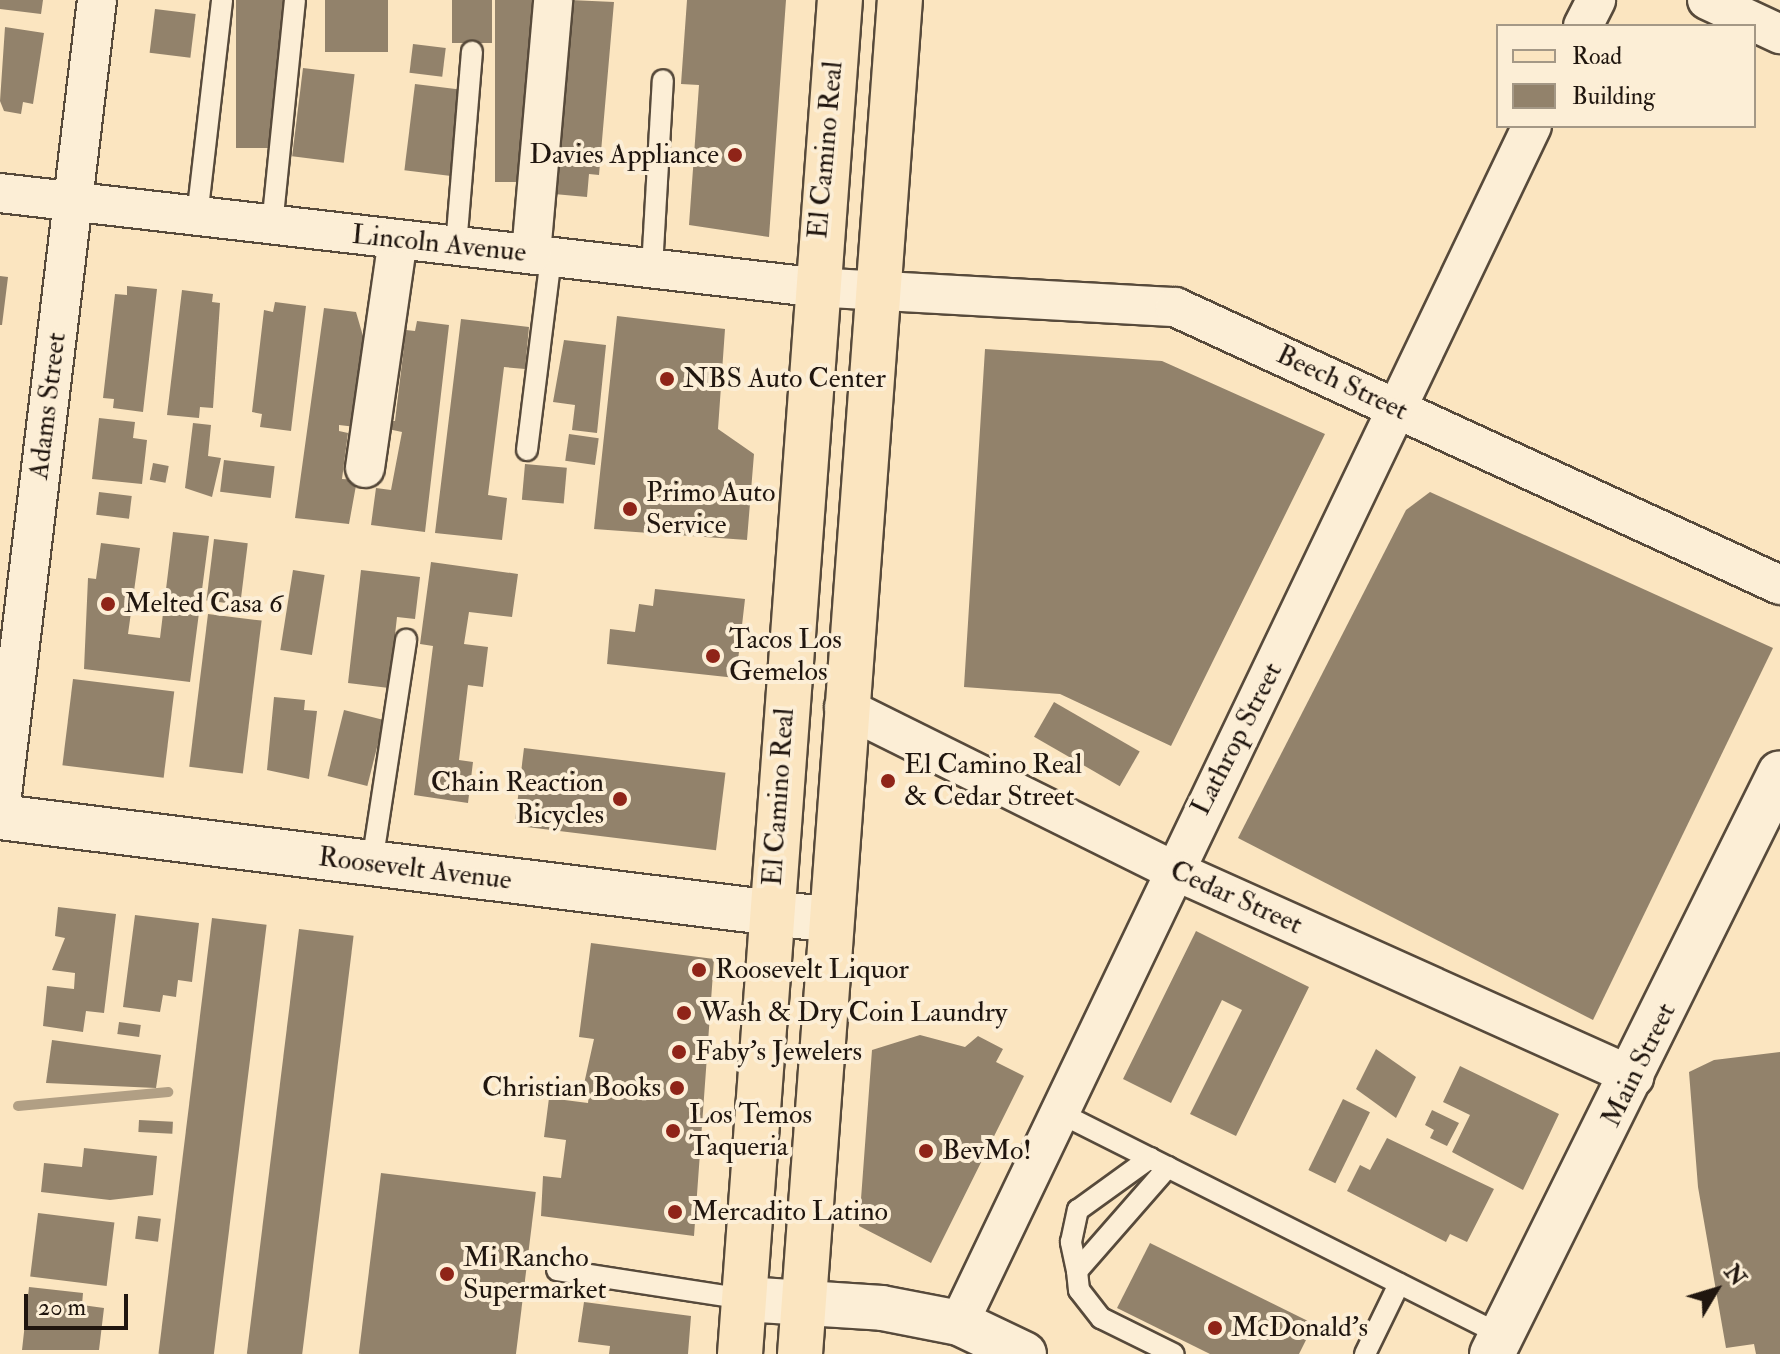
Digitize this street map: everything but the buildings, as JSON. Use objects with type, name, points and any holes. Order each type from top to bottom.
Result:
[{"type":"main road","name":"El Camino Real","points":[[740,1354],[813,287],[840,0]]},
{"type":"main road","points":[[800,1354],[844,707],[900,0]]},
{"type":"street","name":"Adams Street","points":[[0,815],[97,0]]},
{"type":"street","points":[[541,256],[553,0]]},
{"type":"street","points":[[1584,24],[1596,0]]},
{"type":"street","points":[[1707,0],[1780,34]]},
{"type":"street","name":"Lathrop Street","points":[[952,1339],[1171,869],[1359,496],[1395,408],[1531,128]]},
{"type":"street","name":"Lincoln Avenue","points":[[0,193],[877,292]]},
{"type":"street","points":[[365,468],[398,240]]},
{"type":"street","name":"Beech Street","points":[[877,292],[1175,307],[1780,585]]},
{"type":"street","name":"Cedar Street","points":[[844,707],[1171,869],[1634,1077]]},
{"type":"street","name":"Main Street","points":[[1496,1345],[1634,1077],[1780,773]]},
{"type":"street","name":"Roosevelt Avenue","points":[[0,815],[830,920]]},
{"type":"street","points":[[744,1299],[882,1308],[952,1339],[1024,1354]]},
{"type":"lane","points":[[197,217],[222,0]]},
{"type":"lane","points":[[272,226],[295,0]]},
{"type":"lane","points":[[456,246],[472,52]]},
{"type":"lane","points":[[652,268],[663,80]]},
{"type":"lane","points":[[527,450],[541,256]]},
{"type":"lane","points":[[372,863],[406,640]]},
{"type":"lane","points":[[1058,1112],[1399,1284],[1496,1345]]},
{"type":"lane","points":[[1159,1163],[1078,1210],[1071,1242],[1079,1290],[1101,1318],[1174,1354]]},
{"type":"lane","points":[[1077,1271],[1159,1163]]},
{"type":"lane","points":[[557,1270],[744,1299]]},
{"type":"lane","points":[[1365,1354],[1399,1284]]},
{"type":"waterway","points":[[18,1106],[168,1092]]},
{"type":"place","name":"Davies Appliance","points":[[735,155]]},
{"type":"place","name":"NBS Auto Center","points":[[667,379]]},
{"type":"place","name":"Primo Auto Service","points":[[630,509]]},
{"type":"place","name":"Melted Casa 6","points":[[108,604]]},
{"type":"place","name":"Tacos Los Gemelos","points":[[713,656]]},
{"type":"place","name":"El Camino Real & Cedar Street","points":[[888,781]]},
{"type":"place","name":"Chain Reaction Bicycles","points":[[620,799]]},
{"type":"place","name":"Roosevelt Liquor","points":[[699,970]]},
{"type":"place","name":"Wash & Dry Coin Laundry","points":[[684,1013]]},
{"type":"place","name":"Faby's Jewelers","points":[[679,1052]]},
{"type":"place","name":"Christian Books","points":[[677,1088]]},
{"type":"place","name":"Los Temos Taqueria","points":[[673,1131]]},
{"type":"place","name":"BevMo!","points":[[926,1151]]},
{"type":"place","name":"Mercadito Latino","points":[[675,1212]]},
{"type":"place","name":"Mi Rancho Supermarket","points":[[447,1274]]},
{"type":"place","name":"McDonald's","points":[[1215,1328]]}]
